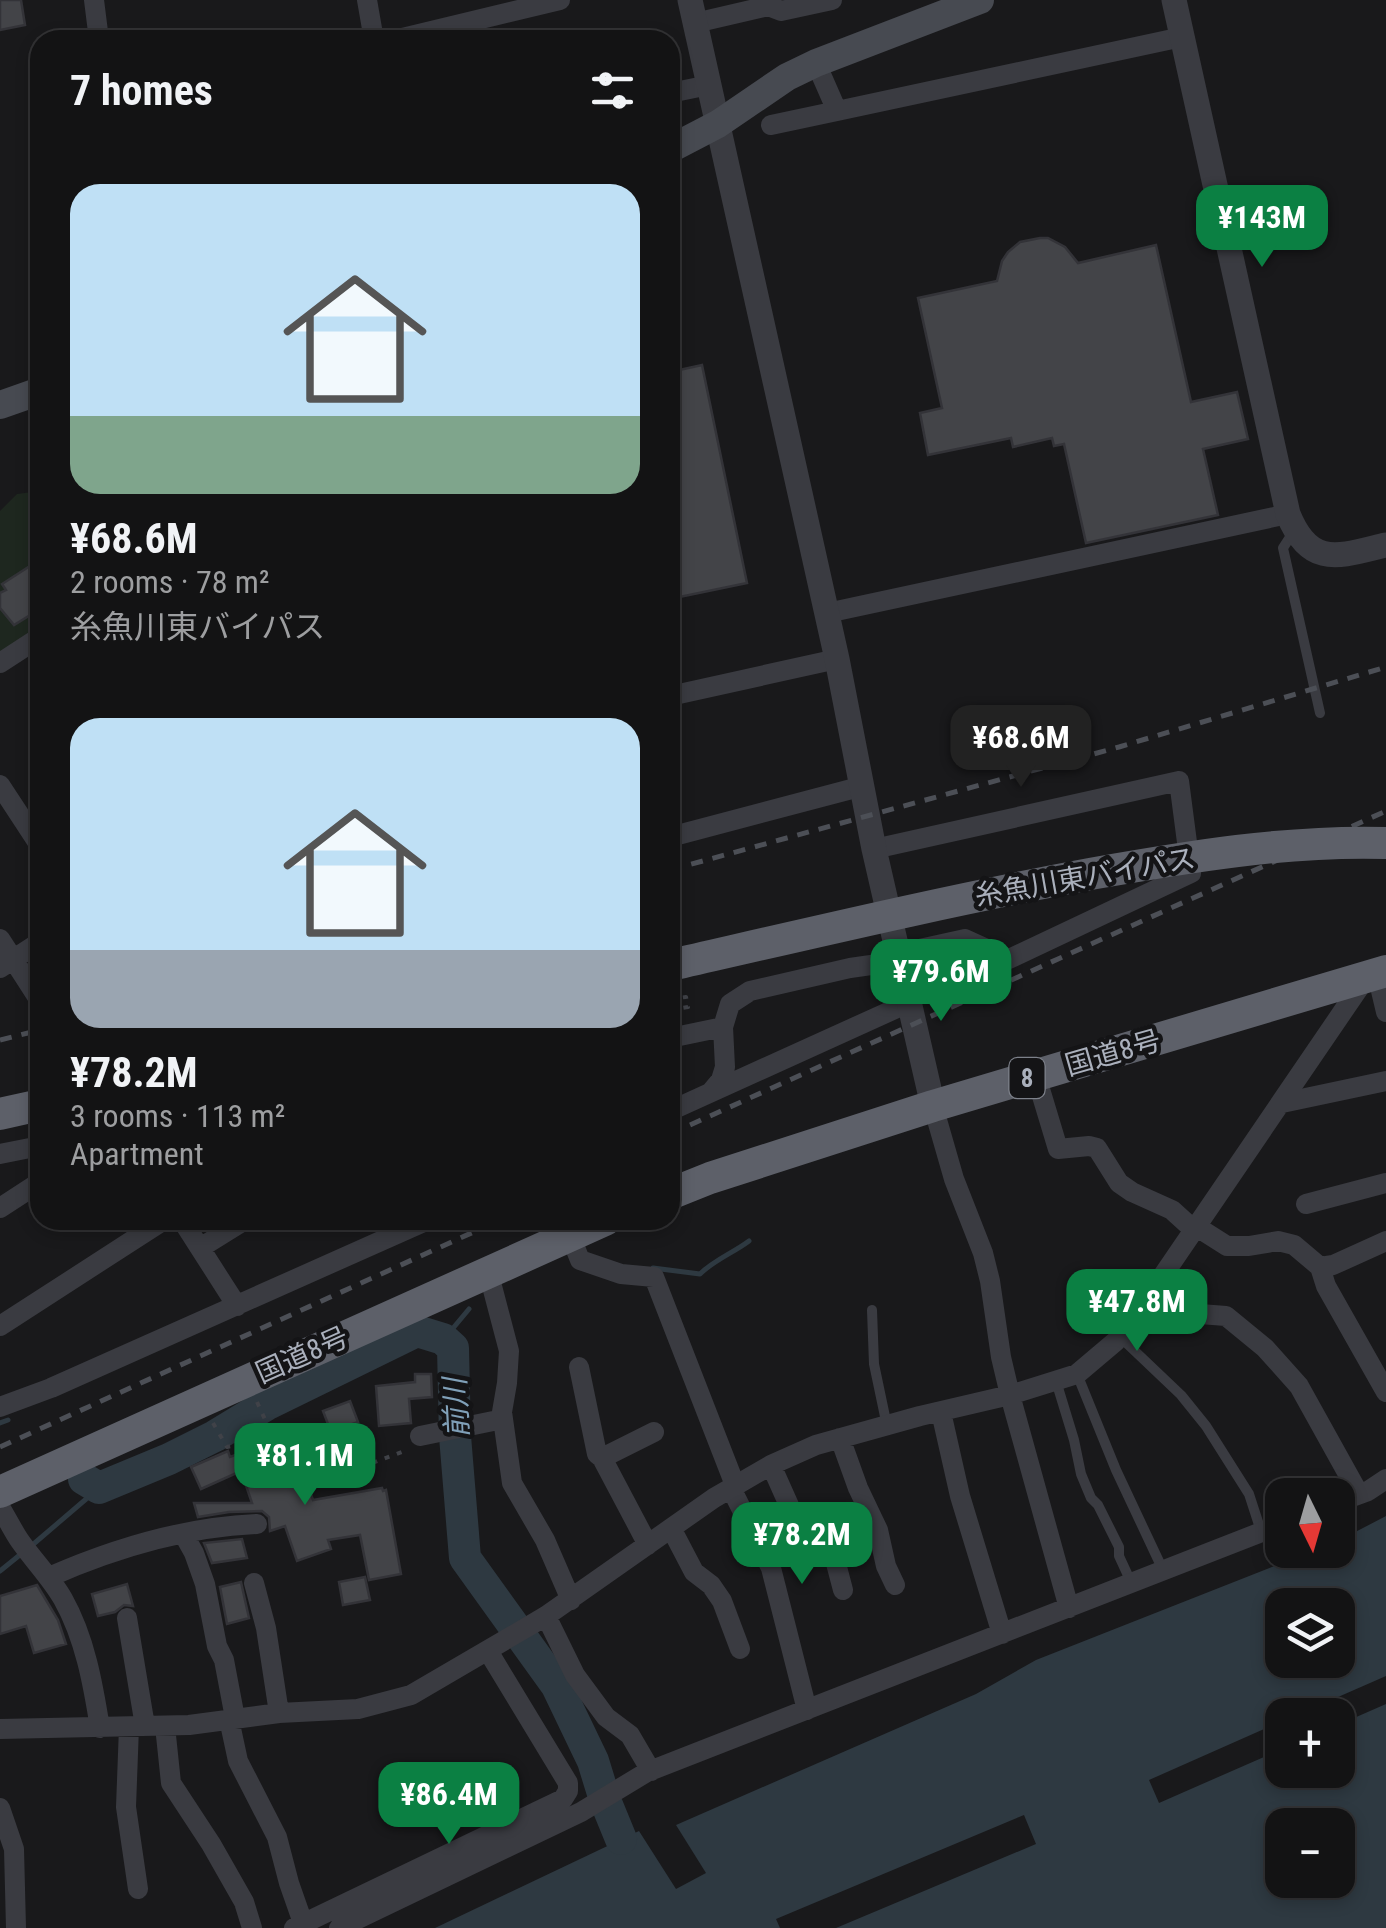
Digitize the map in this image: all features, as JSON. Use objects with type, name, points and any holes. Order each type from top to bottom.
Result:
[{"type":"highway","name":"糸魚川東バイパス","points":[[680,963],[1006,890],[1135,866],[1307,845],[1386,843]]},
{"type":"highway","name":"国道8号","points":[[680,1190],[933,1106],[1376,975]]},
{"type":"highway","points":[[0,1114],[30,1107]]},
{"type":"highway","name":"国道8号","points":[[0,1492],[582,1230]]},
{"type":"main road","points":[[680,144],[718,124],[787,76],[980,0]]},
{"type":"main road","points":[[0,404],[30,394]]},
{"type":"street","points":[[94,0],[97,30]]},
{"type":"street","points":[[367,0],[372,30]]},
{"type":"street","points":[[460,0],[458,30],[560,0]]},
{"type":"street","points":[[832,0],[782,10],[768,6],[693,12],[827,613],[908,1003],[954,1179],[983,1253],[1010,1395],[1069,1608]]},
{"type":"street","points":[[1174,0],[1291,522],[1304,544],[1319,553],[1340,556],[1386,545]]},
{"type":"street","points":[[771,125],[1182,37]]},
{"type":"street","points":[[816,63],[837,110]]},
{"type":"street","points":[[680,91],[709,84]]},
{"type":"street","points":[[827,613],[1291,522]]},
{"type":"street","points":[[0,663],[30,644]]},
{"type":"street","points":[[680,694],[837,660]]},
{"type":"street","points":[[711,1092],[726,1067],[722,1028],[730,1004],[750,991],[885,963],[897,954],[966,939],[1009,959],[1191,873],[1179,781],[874,849]]},
{"type":"street","points":[[0,785],[30,831]]},
{"type":"street","points":[[680,833],[863,786]]},
{"type":"street","points":[[0,939],[6,964],[30,989]]},
{"type":"street","points":[[6,964],[30,948]]},
{"type":"street","points":[[1376,975],[1386,1012]]},
{"type":"street","points":[[0,1729],[146,1726],[358,1709],[412,1695],[540,1620],[733,1486],[771,1465],[816,1445],[1066,1378],[1119,1336],[1376,975]]},
{"type":"street","points":[[680,1106],[908,1003]]},
{"type":"street","points":[[680,1036],[722,1028]]},
{"type":"street","points":[[1036,1076],[1058,1149],[1096,1148],[1119,1182],[1132,1192],[1172,1210],[1226,1246],[1278,1241],[1294,1245],[1320,1266],[1326,1286],[1386,1392]]},
{"type":"street","points":[[1282,1103],[1386,1081]]},
{"type":"street","points":[[0,1154],[30,1148]]},
{"type":"street","points":[[1306,1204],[1386,1183]]},
{"type":"street","points":[[0,1208],[30,1188]]},
{"type":"street","points":[[0,1326],[149,1230]]},
{"type":"street","points":[[188,1230],[237,1306]]},
{"type":"street","points":[[200,1248],[229,1230]]},
{"type":"street","points":[[0,1407],[52,1388],[406,1230]]},
{"type":"street","points":[[570,1235],[580,1260],[621,1274],[654,1277],[733,1486],[771,1568],[806,1710]]},
{"type":"street","points":[[1320,1266],[1386,1241]]},
{"type":"street","points":[[488,1270],[509,1350],[503,1419],[512,1482],[545,1540],[571,1600]]},
{"type":"street","points":[[1153,1290],[1188,1313],[1226,1316],[1265,1348],[1299,1386],[1359,1494]]},
{"type":"street","points":[[579,1368],[597,1454],[648,1545]]},
{"type":"street","points":[[941,1412],[960,1496],[1002,1634]]},
{"type":"street","points":[[420,1436],[503,1419]]},
{"type":"street","points":[[602,1458],[654,1432]]},
{"type":"street","points":[[840,1438],[878,1530],[895,1586]]},
{"type":"street","points":[[771,1465],[796,1521],[832,1548],[843,1590]]},
{"type":"street","points":[[1355,1496],[1386,1480]]},
{"type":"street","points":[[0,1507],[20,1542],[63,1599],[78,1631],[100,1728]]},
{"type":"street","points":[[49,1577],[125,1546],[257,1524]]},
{"type":"street","points":[[671,1528],[694,1572],[712,1585],[722,1601],[740,1649]]},
{"type":"street","points":[[338,1928],[581,1812],[649,1771],[1265,1531]]},
{"type":"street","points":[[184,1535],[205,1584],[224,1660],[238,1761],[277,1837],[299,1926],[562,1799],[568,1791],[568,1783],[494,1649]]},
{"type":"street","points":[[254,1583],[266,1628],[279,1713]]},
{"type":"street","points":[[127,1618],[146,1726],[172,1784],[244,1902],[252,1928]]},
{"type":"street","points":[[540,1620],[606,1717],[630,1735],[649,1771]]},
{"type":"street","points":[[138,1890],[126,1807],[146,1726]]},
{"type":"street","points":[[0,1808],[14,1848],[16,1928]]},
{"type":"lane","points":[[1291,522],[1283,548],[1320,713]]},
{"type":"lane","points":[[872,1310],[874,1364],[886,1426]]},
{"type":"lane","points":[[1119,1336],[1181,1394],[1206,1426],[1249,1494],[1262,1532]]},
{"type":"lane","points":[[1066,1378],[1116,1470],[1163,1571]]},
{"type":"lane","points":[[1066,1378],[1080,1474],[1119,1547],[1119,1556],[1132,1583]]},
{"type":"path","points":[[254,1396],[273,1437]]},
{"type":"path","points":[[210,1417],[228,1448],[301,1434],[375,1462],[411,1449],[420,1436]]},
{"type":"shaded area","points":[[30,492],[30,651],[0,665],[0,511],[17,494]]},
{"type":"shaded area","points":[[1386,1516],[1386,1928],[435,1928],[639,1831],[676,1889],[706,1873],[676,1825],[976,1694],[1036,1660],[1269,1568],[1355,1568],[1355,1532]]},
{"type":"pier","points":[[1386,1676],[1386,1704],[1355,1718],[1355,1698],[1336,1698]]},
{"type":"pier","points":[[1265,1729],[1265,1756],[1159,1803],[1149,1780]]},
{"type":"pier","points":[[1024,1815],[1036,1844],[836,1928],[780,1928],[776,1919]]},
{"type":"building","points":[[0,0],[21,0],[25,25],[0,30]]},
{"type":"building","points":[[1040,238],[1065,247],[1078,263],[1156,245],[1191,402],[1237,392],[1248,439],[1203,449],[1218,515],[1086,543],[1064,444],[1054,446],[1052,438],[1013,447],[1011,438],[928,455],[920,413],[942,408],[918,298],[997,281],[1008,252],[1020,242]]},
{"type":"building","points":[[702,365],[747,583],[680,597],[680,370]]},
{"type":"building","points":[[30,566],[30,615],[14,625],[0,608],[0,593],[6,590],[2,584]]},
{"type":"building","points":[[415,1374],[431,1374],[432,1397],[409,1399],[411,1423],[379,1426],[376,1386],[415,1382]]},
{"type":"building","points":[[350,1401],[358,1422],[331,1432],[323,1411]]},
{"type":"building","points":[[285,1445],[300,1486],[307,1483],[313,1500],[386,1490],[401,1574],[369,1580],[360,1535],[328,1540],[331,1549],[297,1561],[285,1526],[270,1531],[269,1517],[262,1511],[198,1517],[194,1503],[252,1503],[241,1471],[201,1489],[191,1467],[228,1451],[230,1457],[260,1446],[263,1453]]},
{"type":"building","points":[[242,1539],[247,1558],[212,1563],[204,1543]]},
{"type":"building","points":[[365,1577],[370,1600],[343,1605],[339,1582]]},
{"type":"building","points":[[241,1582],[249,1618],[227,1624],[220,1587]]},
{"type":"building","points":[[127,1584],[133,1606],[124,1605],[98,1616],[92,1594]]},
{"type":"building","points":[[37,1585],[58,1620],[66,1644],[34,1653],[26,1626],[0,1634],[0,1596]]},
{"type":"waterway","points":[[653,1268],[700,1274],[749,1241]]},
{"type":"waterway","points":[[447,1343],[449,1333],[469,1309]]},
{"type":"waterway","name":"前川","points":[[84,1479],[99,1488],[169,1459],[266,1405],[417,1331],[443,1339],[453,1348],[455,1436],[465,1558],[557,1686],[593,1761],[621,1839]]},
{"type":"waterway","name":"前川","points":[[0,1423],[8,1420]]},
{"type":"waterway","points":[[30,1547],[99,1488]]},
{"type":"waterway","points":[[0,1571],[21,1554]]},
{"type":"railway","points":[[680,867],[1119,747],[1386,667]]},
{"type":"railway","points":[[680,1129],[1386,811]]},
{"type":"railway","points":[[0,1040],[30,1032]]},
{"type":"railway","points":[[0,1447],[478,1230]]}]
